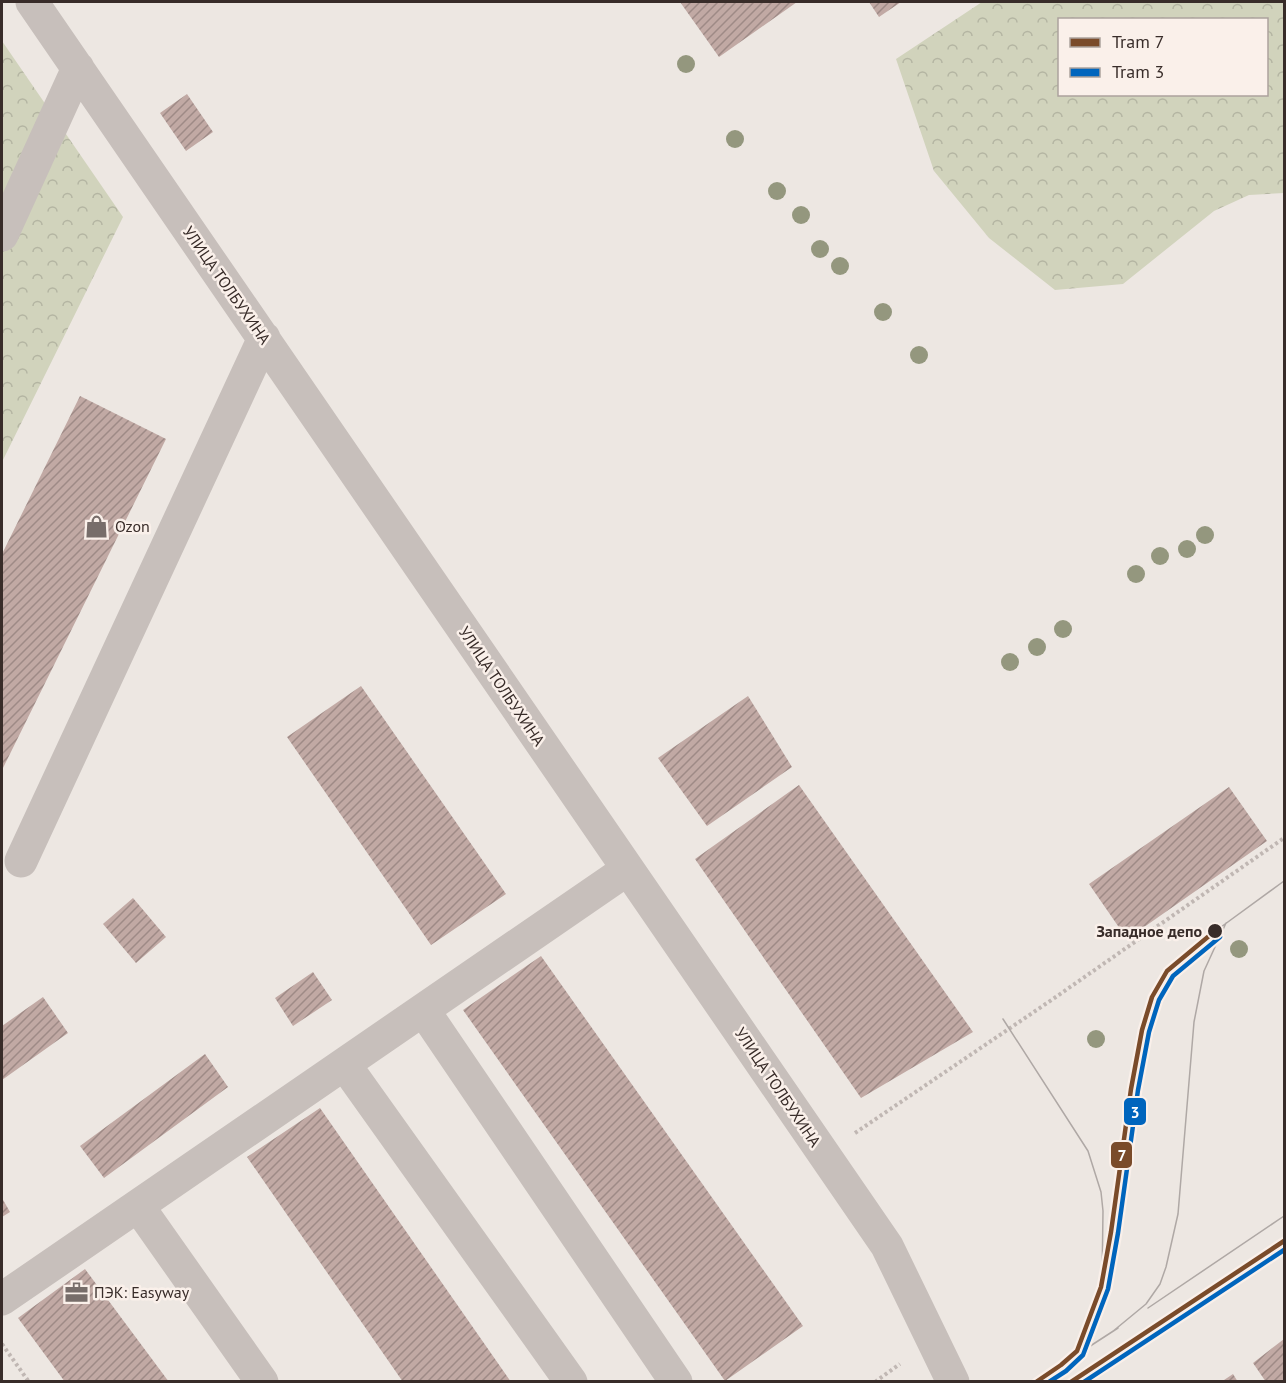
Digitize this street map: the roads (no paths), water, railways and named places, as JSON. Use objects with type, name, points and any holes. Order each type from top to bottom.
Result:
[{"type":"street","name":"УЛИЦА ТОЛБУХИНА","points":[[32,2],[887,1246],[953,1382]]},
{"type":"street","points":[[2,235],[78,68]]},
{"type":"street","points":[[21,861],[264,339]]},
{"type":"street","points":[[2,1299],[628,870]]},
{"type":"street","points":[[424,1011],[676,1382]]},
{"type":"street","points":[[345,1065],[571,1382]]},
{"type":"street","points":[[138,1206],[262,1382]]},
{"type":"tram line","points":[[1221,927],[1284,881]]},
{"type":"tram line","points":[[1112,1332],[1146,1304],[1160,1284],[1166,1267],[1178,1214],[1194,1022],[1204,971],[1226,923]]},
{"type":"tram line","name":"7","points":[[1036,1382],[1077,1351],[1101,1287],[1131,1089],[1142,1030],[1152,997],[1167,971],[1215,931]]},
{"type":"tram line","name":"3","points":[[1049,1382],[1066,1371],[1083,1355],[1108,1289],[1138,1090],[1149,1032],[1159,1000],[1173,976],[1220,937]]},
{"type":"tram line","points":[[1003,1019],[1088,1151],[1101,1192],[1102,1281]]},
{"type":"tram line","points":[[1148,1308],[1284,1216]]},
{"type":"tram line","name":"7","points":[[1071,1382],[1284,1241]]},
{"type":"tram line","name":"3","points":[[1084,1382],[1284,1250]]},
{"type":"tram line","points":[[1061,1365],[1118,1328]]},
{"type":"place","name":"Ozon","points":[[97,526]]},
{"type":"place","name":"Западное депо","points":[[1215,931]]},
{"type":"place","name":"ПЭК: Easyway","points":[[76,1292]]}]
